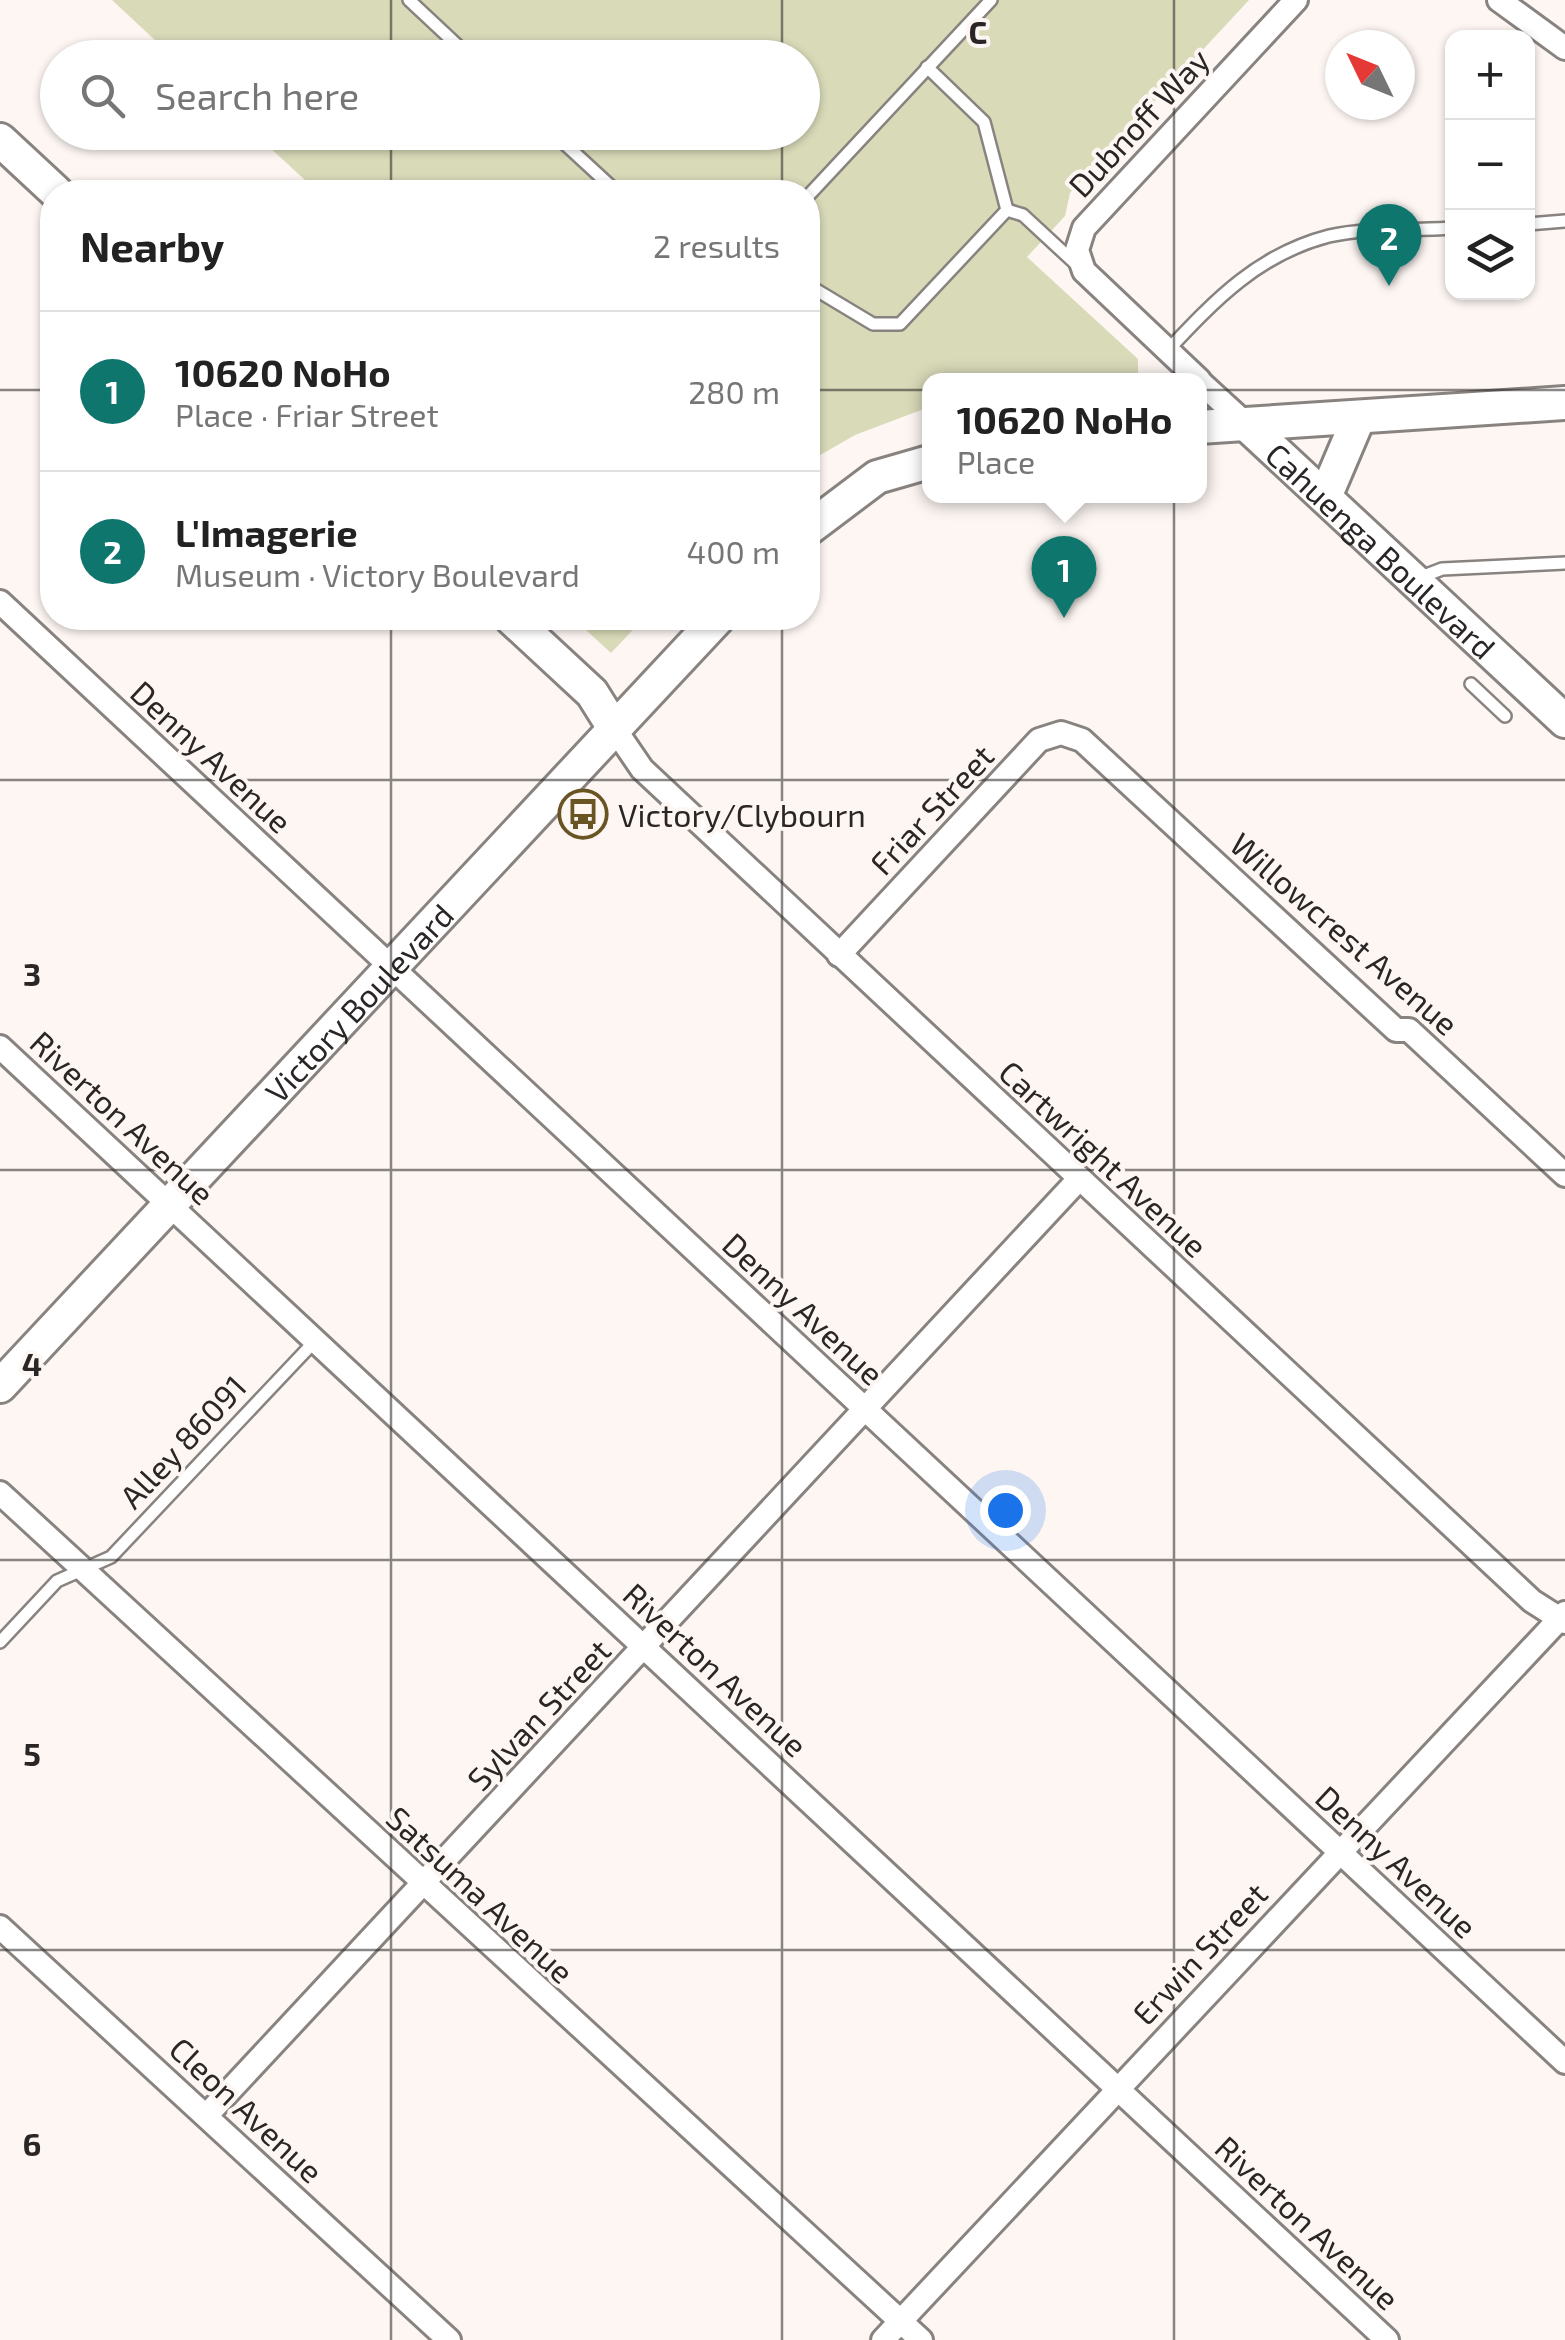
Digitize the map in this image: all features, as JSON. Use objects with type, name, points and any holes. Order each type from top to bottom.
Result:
[{"type":"main road","points":[[0,140],[43,180]]},
{"type":"main road","points":[[1207,426],[1565,402]]},
{"type":"main road","points":[[1326,497],[1359,417]]},
{"type":"main road","name":"Cahuenga Boulevard","points":[[1246,424],[1565,721]]},
{"type":"main road","points":[[820,520],[877,477],[922,464]]},
{"type":"main road","points":[[524,630],[592,693],[614,728]]},
{"type":"main road","name":"Victory Boulevard","points":[[0,1386],[707,630]]},
{"type":"street","name":"Dubnoff Way","points":[[1080,260],[1084,228],[1296,0]]},
{"type":"street","points":[[1499,0],[1565,48]]},
{"type":"street","name":"Cahuenga Boulevard","points":[[1080,260],[1191,373]]},
{"type":"street","name":"Cahuenga Boulevard","points":[[1207,388],[1246,424]]},
{"type":"street","name":"Denny Avenue","points":[[0,602],[1565,2062]]},
{"type":"street","name":"Cartwright Avenue","points":[[614,728],[642,769],[839,955],[1532,1601],[1563,1618]]},
{"type":"street","name":"Friar Street","points":[[839,955],[1039,740],[1061,733],[1082,740]]},
{"type":"street","name":"Willowcrest Avenue","points":[[1082,740],[1396,1030],[1408,1030],[1565,1175]]},
{"type":"street","name":"Riverton Avenue","points":[[0,1047],[1387,2340]]},
{"type":"street","name":"Sylvan Street","points":[[206,2116],[1079,1179]]},
{"type":"street","name":"Satsuma Avenue","points":[[0,1493],[920,2340]]},
{"type":"street","name":"Erwin Street","points":[[883,2340],[1563,1618]]},
{"type":"street","name":"Cleon Avenue","points":[[0,1926],[449,2340]]},
{"type":"lane","points":[[409,0],[452,40]]},
{"type":"lane","points":[[820,183],[991,0]]},
{"type":"lane","points":[[927,67],[984,122],[1007,210]]},
{"type":"lane","points":[[572,150],[604,180]]},
{"type":"lane","points":[[1007,210],[1022,214],[1080,260]]},
{"type":"lane","points":[[820,292],[873,324],[900,324],[1007,210]]},
{"type":"lane","points":[[1535,223],[1565,221]]},
{"type":"lane","points":[[1168,350],[1224,291],[1264,261],[1331,236],[1445,228]]},
{"type":"lane","points":[[1414,580],[1442,569],[1565,563]]},
{"type":"lane","points":[[1471,684],[1505,716]]},
{"type":"lane","name":"Alley 86091","points":[[0,1642],[57,1581],[111,1557],[315,1341]]},
{"type":"green space","points":[[112,0],[1249,0],[1070,193],[1065,216],[1027,257],[1138,359],[1138,373],[922,373],[922,410],[855,435],[820,455],[820,180],[305,180],[272,150],[820,150],[820,40],[155,40]]},
{"type":"green space","points":[[586,630],[633,630],[611,653]]},
{"type":"place","name":"L'Imagerie","points":[[1389,286]]},
{"type":"place","name":"10620 NoHo","points":[[1064,618]]},
{"type":"place","name":"Victory/Clybourn","points":[[583,814]]}]
